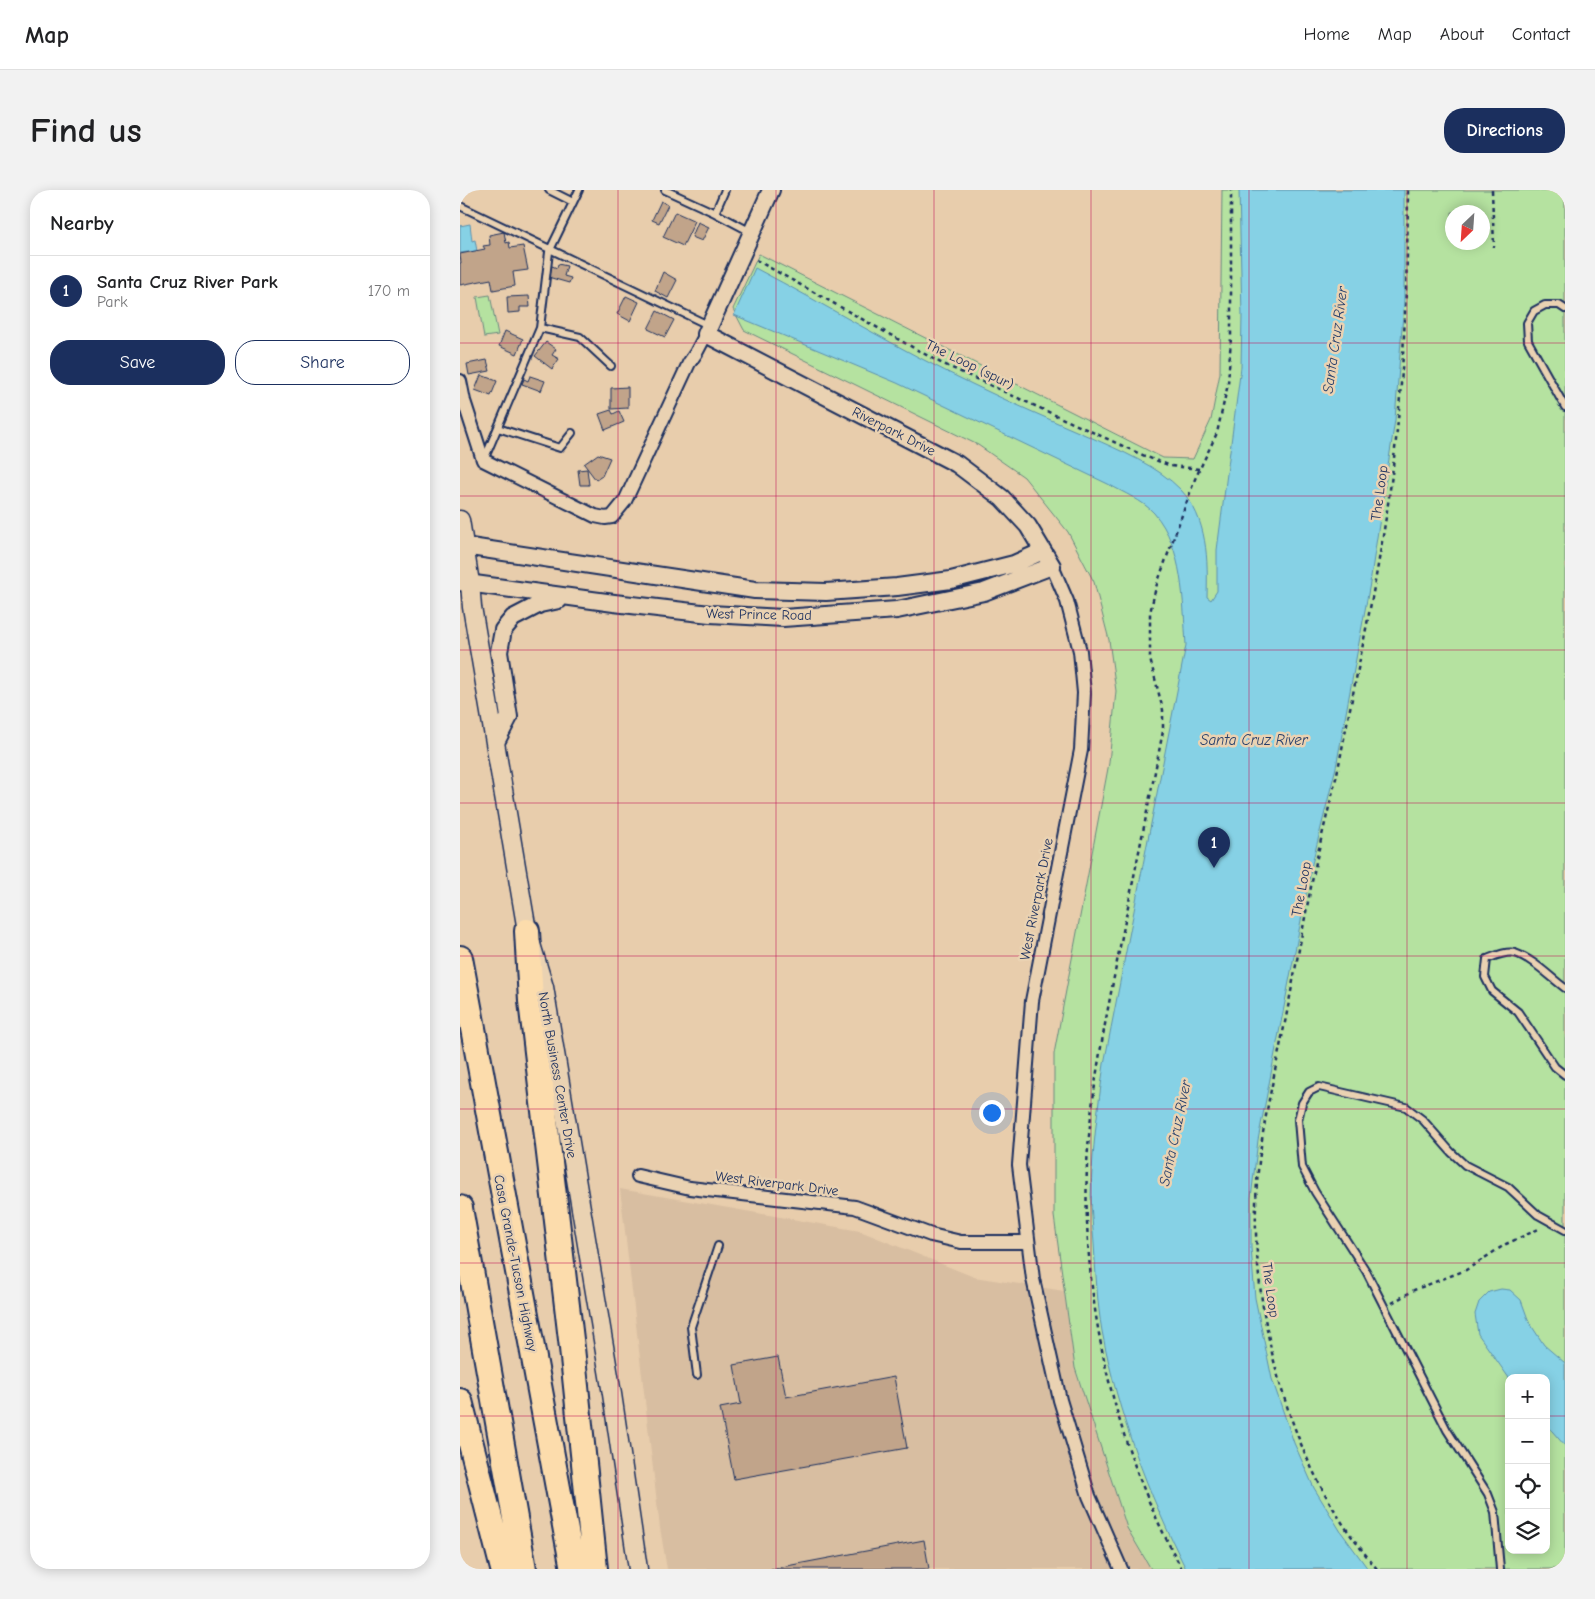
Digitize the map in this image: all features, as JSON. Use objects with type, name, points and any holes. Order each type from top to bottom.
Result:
[{"type":"highway","points":[[527,931],[531,1001],[572,1348],[595,1569]]},
{"type":"highway","name":"Casa Grande-Tucson Highway","points":[[460,958],[573,1569]]},
{"type":"highway","points":[[460,1208],[524,1569]]},
{"type":"highway","points":[[460,1402],[503,1569]]},
{"type":"main road","name":"North Business Center Drive","points":[[460,520],[465,582],[472,607],[496,742],[527,931],[544,987],[612,1394],[638,1569]]},
{"type":"street","points":[[460,381],[464,401],[483,460],[595,516],[612,517],[625,501],[689,363],[707,330],[771,190]]},
{"type":"street","name":"Riverpark Drive","points":[[707,330],[957,464],[1002,498],[1028,526],[1052,566]]},
{"type":"street","name":"West Prince Road","points":[[462,545],[755,590],[826,592],[897,587],[952,580],[1014,564],[1043,551]]},
{"type":"street","name":"West Prince Road","points":[[465,582],[575,598],[710,614],[784,618],[897,610],[984,592],[1052,566]]},
{"type":"street","name":"West Riverpark Drive","points":[[1052,566],[1074,624],[1080,651],[1084,693],[1081,750],[1032,1001],[1019,1165],[1027,1242],[1039,1313],[1060,1400],[1088,1496],[1121,1569]]},
{"type":"street","points":[[496,742],[509,717],[499,652],[503,630],[513,618],[540,604],[575,598]]},
{"type":"street","name":"West Riverpark Drive","points":[[638,1176],[690,1188],[855,1207],[931,1236],[961,1242],[1027,1242]]},
{"type":"lane","points":[[549,190],[574,202]]},
{"type":"lane","points":[[483,460],[540,328],[551,249],[580,190]]},
{"type":"lane","points":[[665,190],[751,232]]},
{"type":"lane","points":[[715,213],[725,190]]},
{"type":"lane","points":[[460,206],[551,249],[707,330]]},
{"type":"lane","points":[[1565,309],[1559,305],[1545,305],[1534,312],[1527,323],[1528,341],[1565,407]]},
{"type":"lane","points":[[540,328],[580,337],[611,366]]},
{"type":"lane","points":[[498,428],[560,448],[572,433]]},
{"type":"lane","points":[[1565,988],[1530,961],[1513,953],[1500,954],[1487,959],[1485,977],[1492,991],[1518,1012],[1555,1067],[1565,1075]]},
{"type":"lane","points":[[1500,1569],[1495,1512],[1488,1494],[1448,1430],[1366,1271],[1315,1192],[1302,1167],[1298,1120],[1302,1104],[1309,1092],[1319,1087],[1406,1107],[1423,1120],[1465,1165],[1508,1187],[1538,1215],[1565,1230]]},
{"type":"lane","points":[[697,1375],[691,1328],[718,1246]]},
{"type":"path","points":[[1182,1569],[1152,1510],[1117,1413],[1100,1342],[1087,1246],[1087,1165],[1092,1099],[1163,731],[1163,710],[1150,659],[1150,613],[1156,587],[1195,479],[1217,433],[1228,384],[1231,337],[1231,190]]},
{"type":"path","name":"The Loop","points":[[1377,1569],[1351,1536],[1326,1496],[1305,1452],[1287,1402],[1276,1368],[1258,1281],[1256,1202],[1261,1151],[1271,1092],[1316,864],[1338,775],[1386,517],[1398,424],[1406,331],[1408,190]]},
{"type":"path","points":[[1492,190],[1494,246]]},
{"type":"path","name":"The Loop (spur)","points":[[742,253],[939,362],[1147,457],[1171,466],[1200,469]]},
{"type":"path","points":[[1385,1308],[1414,1290],[1466,1270],[1506,1244],[1551,1223]]},
{"type":"shaded area","points":[[620,1189],[860,1231],[974,1277],[1064,1291],[1075,1368],[1127,1528],[1151,1569],[667,1569],[660,1528]]},
{"type":"green space","points":[[1222,190],[1565,190],[1565,1569],[1151,1569],[1127,1528],[1075,1368],[1054,1216],[1054,1054],[1109,763],[1116,691],[1109,640],[1094,582],[1068,532],[1024,477],[978,445],[744,330],[733,309],[759,254],[1163,458],[1193,459],[1211,420],[1220,373]]},
{"type":"green space","points":[[490,295],[498,335],[484,337],[477,297]]},
{"type":"water","name":"Santa Cruz River","points":[[1239,190],[1404,190],[1404,300],[1395,420],[1370,583],[1336,767],[1312,864],[1258,1140],[1251,1198],[1251,1248],[1255,1298],[1272,1379],[1294,1443],[1314,1488],[1341,1532],[1368,1569],[1186,1569],[1159,1512],[1136,1453],[1117,1393],[1102,1331],[1091,1201],[1093,1162],[1104,1064],[1186,645],[1177,559],[1164,527],[1154,513],[1144,504],[1108,484],[897,383],[734,315],[755,268],[944,371],[1113,447],[1150,466],[1172,481],[1181,490],[1197,514],[1206,555],[1207,597],[1211,600],[1217,591],[1217,550],[1241,367],[1242,316]]},
{"type":"water","points":[[470,224],[472,241],[475,240],[477,251],[460,253],[460,226]]},
{"type":"water","points":[[1501,1289],[1510,1290],[1521,1300],[1529,1322],[1544,1345],[1565,1363],[1565,1446],[1550,1429],[1550,1374],[1506,1374],[1478,1334],[1475,1314],[1479,1302],[1489,1292]]},
{"type":"building","points":[[661,201],[668,205],[659,223],[652,220]]},
{"type":"building","points":[[675,212],[695,221],[683,246],[663,237]]},
{"type":"building","points":[[698,222],[709,227],[702,241],[692,237]]},
{"type":"building","points":[[504,232],[506,243],[509,242],[510,248],[523,246],[528,270],[513,272],[515,286],[493,290],[491,279],[460,285],[460,254],[485,249],[483,246],[490,245],[489,235]]},
{"type":"building","points":[[558,264],[567,266],[564,276],[571,278],[569,283],[548,277],[552,266],[557,268]]},
{"type":"building","points":[[663,272],[677,280],[668,298],[655,291]]},
{"type":"building","points":[[529,296],[530,307],[520,307],[520,312],[508,313],[507,297]]},
{"type":"building","points":[[626,296],[639,302],[630,321],[617,314]]},
{"type":"building","points":[[657,311],[674,320],[665,337],[648,329]]},
{"type":"building","points":[[505,331],[523,339],[517,354],[499,346]]},
{"type":"building","points":[[546,342],[556,349],[552,355],[559,359],[552,369],[535,356]]},
{"type":"building","points":[[487,360],[490,371],[469,375],[467,364]]},
{"type":"building","points":[[481,375],[497,381],[491,396],[475,390]]},
{"type":"building","points":[[530,376],[545,381],[541,391],[522,384],[524,379],[528,381]]},
{"type":"building","points":[[628,387],[628,408],[611,409],[611,388]]},
{"type":"building","points":[[611,410],[613,414],[619,411],[624,422],[605,430],[599,414]]},
{"type":"building","points":[[598,454],[610,458],[602,476],[596,480],[584,464]]},
{"type":"building","points":[[587,469],[589,485],[580,485],[578,470]]},
{"type":"building","points":[[778,1357],[786,1397],[894,1377],[907,1448],[734,1479],[720,1408],[741,1404],[734,1365]]},
{"type":"building","points":[[924,1540],[929,1569],[771,1569]]},
{"type":"place","name":"Santa Cruz River Park","points":[[1214,868]]}]
